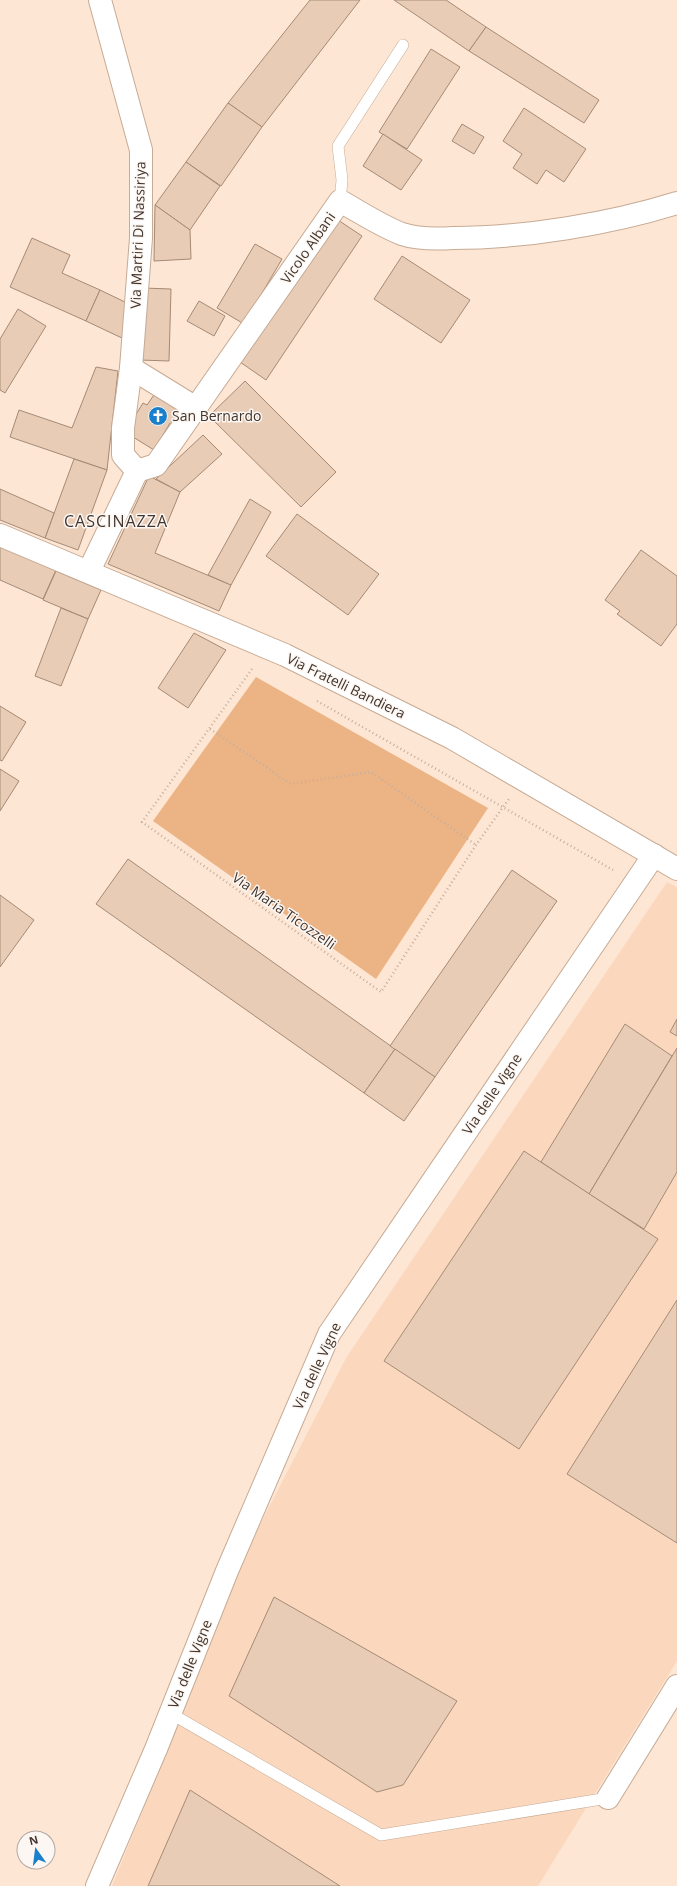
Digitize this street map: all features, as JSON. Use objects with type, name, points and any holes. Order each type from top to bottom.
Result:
[{"type":"street","name":"Via Martiri Di Nassiriya","points":[[100,0],[141,150],[141,238],[131,368],[123,428],[123,455],[137,471]]},
{"type":"street","name":"Vicolo Albani","points":[[137,471],[156,465],[340,202],[402,234],[432,239],[475,238],[562,229],[656,210],[677,203]]},
{"type":"street","points":[[131,368],[196,408]]},
{"type":"street","points":[[88,571],[137,471]]},
{"type":"street","name":"Via Fratelli Bandiera","points":[[0,535],[266,647],[452,738],[677,869]]},
{"type":"street","name":"Via delle Vigne","points":[[97,1886],[170,1713],[227,1571],[329,1334],[654,855]]},
{"type":"street","points":[[608,1798],[677,1686]]},
{"type":"lane","points":[[340,202],[342,180],[338,146],[404,45]]},
{"type":"lane","points":[[170,1713],[381,1835],[608,1798]]},
{"type":"path","name":"Via Maria Ticozzelli","points":[[266,647],[210,730],[142,822],[381,992],[476,845],[523,779]]},
{"type":"path","points":[[316,701],[635,882]]},
{"type":"path","points":[[210,730],[291,784],[371,772],[476,845]]},
{"type":"shaded area","points":[[256,677],[488,808],[376,979],[153,821]]},
{"type":"shaded area","points":[[667,882],[677,887],[677,1661],[538,1886],[112,1886],[250,1544],[346,1358]]},
{"type":"building","points":[[310,0],[360,0],[262,127],[228,103]]},
{"type":"building","points":[[394,0],[446,0],[486,27],[469,51]]},
{"type":"building","points":[[486,27],[599,100],[584,123],[469,51]]},
{"type":"building","points":[[431,49],[460,67],[407,149],[379,132]]},
{"type":"building","points":[[228,103],[262,127],[221,186],[186,162]]},
{"type":"building","points":[[524,108],[586,149],[564,182],[546,170],[537,184],[513,168],[522,154],[503,141]]},
{"type":"building","points":[[462,124],[484,137],[474,154],[452,141]]},
{"type":"building","points":[[383,134],[422,160],[401,190],[363,166]]},
{"type":"building","points":[[186,162],[220,186],[190,230],[155,205]]},
{"type":"building","points":[[155,205],[190,230],[191,259],[154,261]]},
{"type":"building","points":[[335,218],[362,236],[266,380],[240,362]]},
{"type":"building","points":[[32,238],[70,255],[62,273],[100,290],[86,321],[10,287]]},
{"type":"building","points":[[255,244],[282,259],[244,324],[217,308]]},
{"type":"building","points":[[402,256],[470,300],[441,343],[374,299]]},
{"type":"building","points":[[143,288],[171,289],[169,361],[140,360]]},
{"type":"building","points":[[100,290],[127,303],[124,339],[86,321]]},
{"type":"building","points":[[199,301],[225,316],[214,336],[187,321]]},
{"type":"building","points":[[18,309],[46,326],[5,393],[0,390],[0,339]]},
{"type":"building","points":[[96,367],[118,371],[107,470],[10,437],[19,410],[72,428]]},
{"type":"building","points":[[245,381],[336,472],[301,507],[209,416]]},
{"type":"building","name":"San Bernardo","points":[[156,392],[185,410],[175,426],[170,423],[154,450],[125,432],[143,403],[147,405]]},
{"type":"building","points":[[203,435],[222,454],[180,492],[156,479]]},
{"type":"building","points":[[74,459],[107,470],[78,550],[45,538]]},
{"type":"building","points":[[149,476],[180,492],[155,553],[231,585],[219,611],[108,564]]},
{"type":"building","points":[[0,489],[54,513],[45,538],[0,520]]},
{"type":"building","points":[[250,499],[271,512],[231,585],[208,575]]},
{"type":"building","points":[[297,514],[379,574],[348,615],[266,556]]},
{"type":"building","points":[[0,545],[56,570],[43,599],[0,580]]},
{"type":"building","points":[[641,550],[677,576],[677,624],[661,646],[617,614],[620,611],[605,600]]},
{"type":"building","points":[[56,571],[101,590],[88,619],[43,600]]},
{"type":"building","points":[[61,608],[88,619],[61,686],[35,676]]},
{"type":"building","points":[[194,633],[226,650],[188,708],[158,688]]},
{"type":"building","points":[[0,706],[26,722],[2,761],[0,760]]},
{"type":"building","points":[[0,769],[19,781],[0,811]]},
{"type":"building","points":[[128,859],[395,1049],[364,1093],[96,904]]},
{"type":"building","points":[[512,870],[557,901],[435,1077],[390,1046]]},
{"type":"building","points":[[0,895],[34,920],[0,967]]},
{"type":"building","points":[[677,1019],[677,1036],[670,1032]]},
{"type":"building","points":[[625,1024],[672,1056],[589,1194],[541,1162]]},
{"type":"building","points":[[677,1048],[677,1172],[644,1229],[589,1194]]},
{"type":"building","points":[[395,1049],[435,1077],[404,1121],[364,1093]]},
{"type":"building","points":[[524,1151],[658,1239],[519,1449],[384,1361]]},
{"type":"building","points":[[677,1300],[677,1543],[567,1474]]},
{"type":"building","points":[[274,1597],[457,1701],[403,1785],[377,1792],[229,1696]]},
{"type":"building","points":[[190,1790],[340,1886],[148,1886]]},
{"type":"place","name":"San Bernardo","points":[[158,416]]},
{"type":"district","name":"CASCINAZZA","points":[[116,521]]}]
